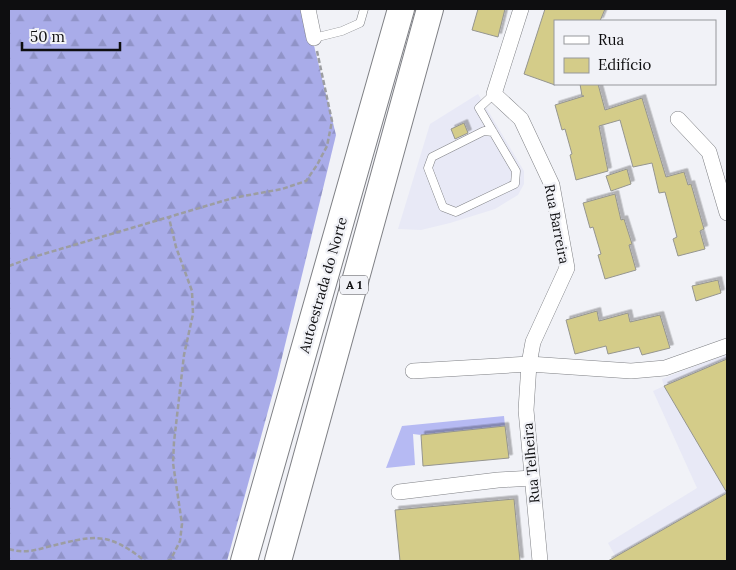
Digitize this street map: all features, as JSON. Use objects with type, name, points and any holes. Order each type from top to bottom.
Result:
[{"type":"highway","name":"Autoestrada do Norte","points":[[244,561],[401,9]]},
{"type":"highway","name":"A 1","points":[[278,561],[430,9]]},
{"type":"street","points":[[308,9],[314,38]]},
{"type":"street","points":[[494,94],[521,9]]},
{"type":"street","name":"Rua Barreira","points":[[494,94],[521,119],[552,185],[567,268],[533,342],[529,364]]},
{"type":"street","points":[[678,119],[709,152],[727,213]]},
{"type":"street","points":[[413,371],[529,364],[631,372],[665,368],[727,346]]},
{"type":"street","name":"Rua Telheira","points":[[529,364],[526,410],[540,561]]},
{"type":"street","points":[[399,492],[488,480],[532,478]]},
{"type":"lane","points":[[314,38],[360,23],[364,9]]},
{"type":"lane","points":[[493,132],[484,131],[432,157],[428,168],[443,207],[456,212],[515,184],[516,171],[479,108],[494,94]]},
{"type":"path","points":[[9,266],[30,258],[232,198],[282,189],[306,181],[327,146],[332,121],[314,38]]},
{"type":"path","points":[[167,561],[171,559],[180,541],[182,524],[173,463],[174,442],[184,355],[193,314],[192,290],[176,247],[169,218]]},
{"type":"path","points":[[9,549],[19,552],[96,538],[111,540],[129,548],[145,561]]},
{"type":"shaded area","points":[[478,94],[524,171],[524,184],[518,195],[495,209],[450,223],[421,230],[398,229],[430,124]]},
{"type":"shaded area","points":[[727,354],[727,561],[618,561],[608,543],[697,488],[653,391],[664,386],[662,379]]},
{"type":"shaded area","points":[[504,416],[505,426],[421,435],[413,434],[415,465],[386,468],[402,426]]},
{"type":"green space","points":[[9,9],[305,9],[336,135],[277,378],[227,561],[9,561]]},
{"type":"building","points":[[478,9],[505,9],[498,37],[472,30]]},
{"type":"building","points":[[545,9],[605,9],[600,20],[554,20],[554,85],[524,74]]},
{"type":"building","points":[[580,85],[598,85],[605,110],[642,98],[666,177],[684,172],[688,185],[691,184],[704,229],[700,231],[705,249],[678,256],[673,239],[677,237],[665,192],[659,193],[652,163],[633,167],[620,120],[599,126],[608,171],[576,180],[570,155],[572,154],[565,129],[562,130],[555,105],[584,96],[582,96]]},
{"type":"building","points":[[464,123],[468,133],[455,139],[451,129]]},
{"type":"building","points":[[627,169],[631,184],[611,191],[606,176]]},
{"type":"building","points":[[615,194],[621,220],[624,219],[632,244],[629,245],[636,270],[605,279],[598,255],[601,254],[593,227],[590,228],[583,203]]},
{"type":"building","points":[[718,280],[721,293],[696,301],[692,286]]},
{"type":"building","points":[[597,311],[599,321],[628,313],[630,322],[660,315],[670,348],[642,355],[639,347],[608,354],[606,346],[575,354],[566,320]]},
{"type":"building","points":[[727,359],[727,493],[664,386]]},
{"type":"building","points":[[505,426],[509,458],[423,466],[421,435]]},
{"type":"building","points":[[727,493],[727,561],[608,561]]},
{"type":"building","points":[[514,499],[520,561],[400,561],[395,510]]}]
